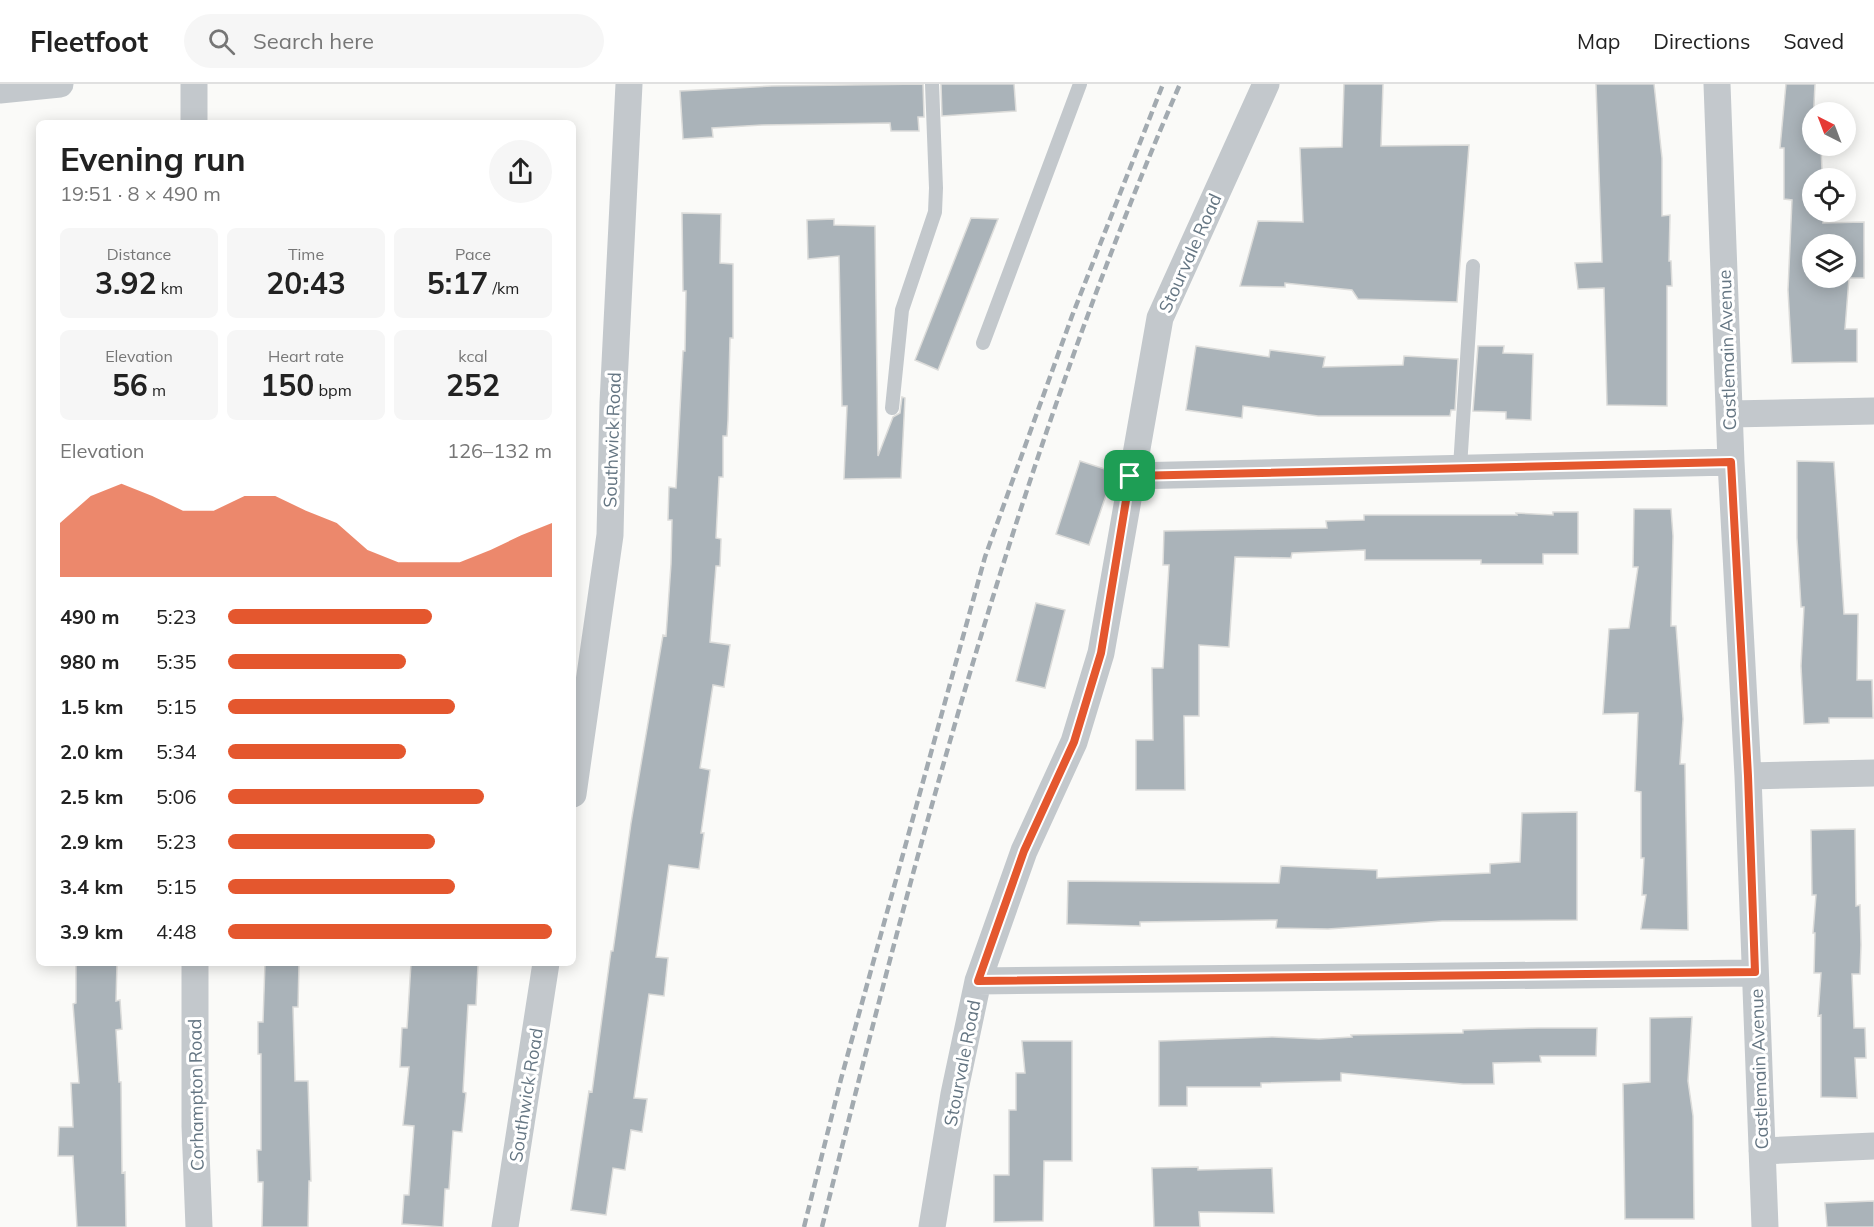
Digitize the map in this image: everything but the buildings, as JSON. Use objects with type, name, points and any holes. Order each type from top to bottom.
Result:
[{"type":"street","points":[[0,90],[60,84]]},
{"type":"street","points":[[194,84],[194,120]]},
{"type":"street","name":"Southwick Road","points":[[576,773],[610,535],[613,403],[628,84]]},
{"type":"street","name":"Stourvale Road","points":[[932,1227],[954,1094],[978,981],[1024,851],[1074,742],[1101,653],[1130,476],[1160,318],[1266,84]]},
{"type":"street","name":"Castlemain Avenue","points":[[1717,84],[1731,462],[1748,776],[1765,1227]]},
{"type":"street","points":[[1730,414],[1874,411]]},
{"type":"street","points":[[1130,476],[1731,462]]},
{"type":"street","points":[[1748,776],[1874,773]]},
{"type":"street","name":"Corhampton Road","points":[[195,966],[195,1126],[199,1227]]},
{"type":"street","name":"Southwick Road","points":[[505,1227],[546,966]]},
{"type":"street","points":[[978,981],[1755,972]]},
{"type":"street","points":[[1762,1151],[1874,1146]]},
{"type":"lane","points":[[892,408],[902,310],[934,212],[936,188],[932,84]]},
{"type":"lane","points":[[983,343],[1080,84]]},
{"type":"lane","points":[[1460,467],[1473,266]]},
{"type":"railway","points":[[804,1227],[841,1079],[985,557],[1072,316],[1163,84]]},
{"type":"railway","points":[[822,1227],[896,937],[977,648],[1070,363],[1123,223],[1180,84]]},
{"type":"route","points":[[1731,462],[1748,776],[1755,972],[978,981],[1024,851],[1074,742],[1101,653],[1130,476],[1731,462]]}]
